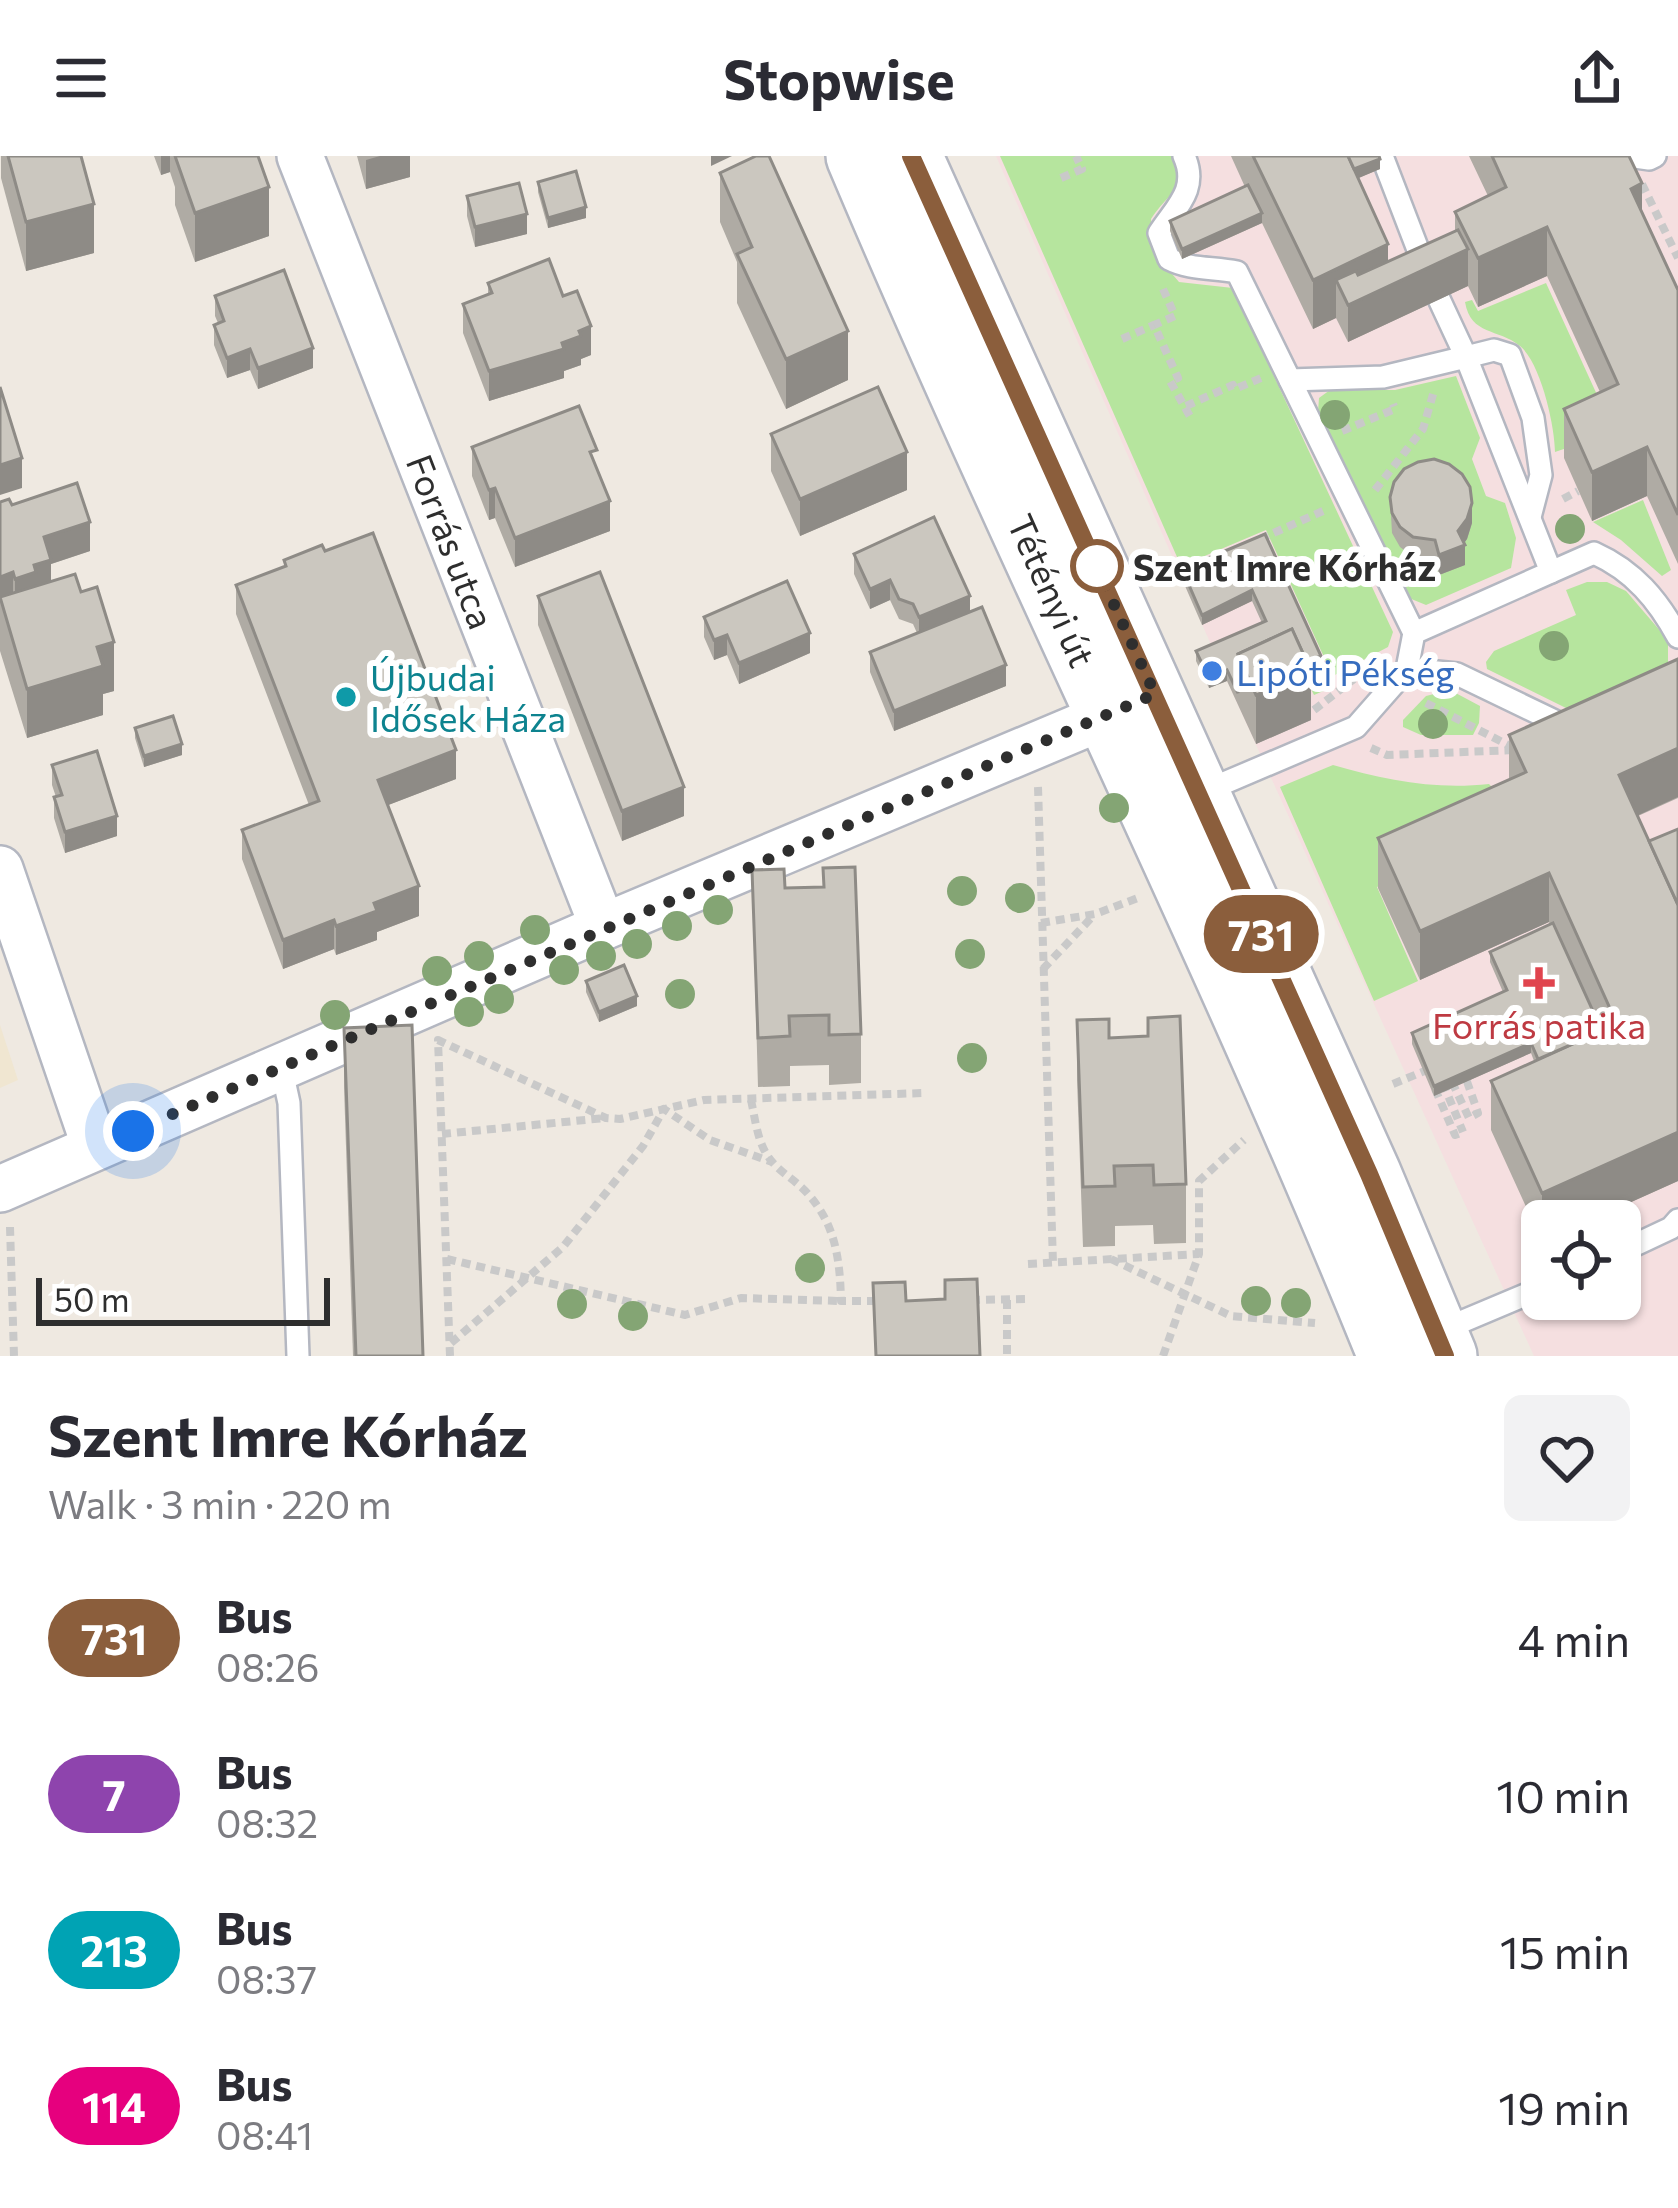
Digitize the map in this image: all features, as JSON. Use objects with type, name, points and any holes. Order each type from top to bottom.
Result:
[{"type":"main road","name":"Tétényi út","points":[[858,156],[1132,704]]},
{"type":"main road","name":"Tétényi út","points":[[910,156],[1132,704],[1423,1348]]},
{"type":"street","name":"Forrás utca","points":[[300,156],[603,927]]},
{"type":"street","points":[[5,1208],[95,1147],[1132,704]]},
{"type":"street","points":[[0,869],[95,1147]]},
{"type":"lane","points":[[1176,804],[1356,727],[1400,677],[1414,633],[1237,272],[1209,266],[1186,268],[1169,259],[1159,233],[1189,192],[1190,169],[1184,156]]},
{"type":"lane","points":[[1382,156],[1551,572]]},
{"type":"lane","points":[[1629,157],[1655,156]]},
{"type":"lane","points":[[1287,374],[1383,377],[1494,350],[1510,355],[1533,418],[1541,475],[1530,517]]},
{"type":"lane","points":[[1414,633],[1594,553],[1612,561],[1658,599],[1678,637]]},
{"type":"lane","points":[[1400,677],[1457,674],[1561,726],[1585,730]]},
{"type":"lane","points":[[281,1066],[289,1103],[298,1356]]},
{"type":"lane","points":[[1641,1242],[1672,1228],[1678,1220]]},
{"type":"lane","points":[[1423,1348],[1521,1299]]},
{"type":"path","points":[[1061,178],[1082,169],[1076,156]]},
{"type":"path","points":[[1629,157],[1678,258]]},
{"type":"path","points":[[1122,339],[1174,316],[1153,266],[1169,259]]},
{"type":"path","points":[[1154,325],[1178,378],[1170,381],[1181,407],[1287,374]]},
{"type":"path","points":[[1242,547],[1351,512],[1424,429],[1433,396],[1434,367]]},
{"type":"path","points":[[1318,441],[1395,409],[1383,377]]},
{"type":"path","points":[[1186,406],[1192,420]]},
{"type":"path","points":[[1400,677],[1518,749]]},
{"type":"path","points":[[1356,727],[1366,746],[1388,755],[1531,749]]},
{"type":"path","points":[[1038,785],[1053,1263]]},
{"type":"path","points":[[1041,923],[1095,914],[1139,897]]},
{"type":"path","points":[[1043,969],[1095,914]]},
{"type":"path","points":[[450,1356],[438,1040],[606,1118]]},
{"type":"path","points":[[1393,1084],[1426,1069],[1455,1135],[1463,1132],[1442,1082],[1450,1078],[1468,1118],[1478,1113],[1457,1055]]},
{"type":"path","points":[[442,1134],[606,1118],[704,1100],[926,1093]]},
{"type":"path","points":[[751,1099],[759,1137],[772,1162],[807,1193],[830,1227],[840,1259],[841,1301]]},
{"type":"path","points":[[664,1109],[710,1140],[772,1162]]},
{"type":"path","points":[[450,1344],[563,1247],[643,1146],[664,1109]]},
{"type":"path","points":[[1163,1356],[1199,1254],[1199,1181],[1244,1140]]},
{"type":"path","points":[[5,1208],[14,1356]]},
{"type":"path","points":[[1028,1264],[1199,1254]]},
{"type":"path","points":[[447,1258],[685,1315],[741,1298],[888,1300]]},
{"type":"path","points":[[1111,1259],[1231,1316],[1315,1323]]},
{"type":"path","points":[[959,1300],[1029,1299]]},
{"type":"path","points":[[1007,1300],[1007,1356]]},
{"type":"shaded area","name":"Szent Imre Kórház","points":[[996,156],[1678,156],[1678,1356],[1534,1356],[1227,681]]},
{"type":"shaded area","points":[[0,1025],[18,1080],[0,1088]]},
{"type":"green space","points":[[1000,156],[1172,156],[1177,177],[1174,190],[1151,219],[1155,254],[1179,282],[1233,288],[1393,632],[1388,647],[1333,676],[1335,686],[1314,695],[1306,679],[1329,668],[1266,530],[1181,566]]},
{"type":"green space","points":[[1546,283],[1614,432],[1555,452],[1545,396],[1528,354],[1512,340],[1479,326],[1465,302],[1472,300],[1478,311]]},
{"type":"green space","points":[[1456,376],[1480,438],[1472,459],[1486,496],[1505,503],[1516,538],[1511,568],[1426,605],[1404,596],[1318,412],[1319,398],[1330,390],[1395,390]]},
{"type":"green space","points":[[1643,500],[1671,570],[1662,576],[1593,522]]},
{"type":"green space","points":[[1587,582],[1607,582],[1626,591],[1668,640],[1668,663],[1659,680],[1585,712],[1566,708],[1487,669],[1494,651],[1576,615],[1566,590]]},
{"type":"green space","points":[[1450,690],[1480,706],[1473,735],[1421,735],[1403,727],[1403,720],[1426,696]]},
{"type":"green space","points":[[1333,765],[1410,782],[1489,784],[1524,821],[1377,887],[1418,981],[1374,1001],[1280,787]]},
{"type":"building","points":[[8,156],[81,156],[94,204],[26,222]]},
{"type":"building","points":[[175,156],[258,156],[269,187],[195,213]]},
{"type":"building","points":[[756,156],[769,156],[848,331],[786,359],[737,254],[752,247],[720,173]]},
{"type":"building","points":[[1253,156],[1348,156],[1388,244],[1313,280]]},
{"type":"building","points":[[1348,156],[1379,156],[1380,159],[1354,169]]},
{"type":"building","points":[[1492,156],[1629,156],[1642,183],[1631,189],[1678,290],[1678,515],[1647,447],[1592,472],[1564,409],[1618,384],[1547,227],[1478,258],[1455,212],[1506,187]]},
{"type":"building","points":[[576,171],[586,207],[548,218],[538,182]]},
{"type":"building","points":[[519,183],[527,214],[475,227],[467,196]]},
{"type":"building","points":[[1248,185],[1262,213],[1182,249],[1170,221]]},
{"type":"building","points":[[1458,230],[1468,249],[1348,305],[1336,280],[1356,271],[1358,275]]},
{"type":"building","points":[[549,259],[563,296],[577,291],[591,326],[562,343],[564,349],[489,371],[463,304],[492,293],[488,283]]},
{"type":"building","points":[[284,270],[313,348],[258,368],[250,349],[227,358],[214,325],[224,321],[215,296]]},
{"type":"building","points":[[0,387],[22,458],[0,465]]},
{"type":"building","points":[[878,387],[907,452],[800,499],[771,434]]},
{"type":"building","points":[[579,406],[597,450],[590,452],[610,501],[515,538],[472,447]]},
{"type":"building","points":[[1434,459],[1462,474],[1472,503],[1458,531],[1465,545],[1439,555],[1435,540],[1413,537],[1400,527],[1390,497],[1404,469]]},
{"type":"building","points":[[77,483],[90,522],[44,537],[51,560],[34,565],[36,572],[15,579],[13,572],[0,577],[0,502],[9,499],[12,505]]},
{"type":"building","points":[[934,517],[970,596],[919,617],[913,604],[899,599],[890,580],[870,589],[854,554]]},
{"type":"building","name":"Újbudai Idősek Háza","points":[[373,533],[456,750],[378,780],[419,886],[374,903],[377,911],[336,926],[334,920],[283,940],[242,830],[319,801],[236,585],[286,566],[284,560],[322,545],[325,551]]},
{"type":"building","points":[[1265,534],[1321,656],[1307,662],[1292,629],[1238,654],[1238,693],[1227,670],[1209,678],[1196,651],[1266,621],[1252,590],[1202,615],[1182,569]]},
{"type":"building","points":[[600,572],[684,787],[622,811],[538,596]]},
{"type":"building","points":[[75,574],[81,592],[97,587],[114,642],[97,647],[103,666],[27,689],[0,597]]},
{"type":"building","points":[[787,581],[810,633],[739,663],[727,635],[714,640],[704,617]]},
{"type":"building","points":[[982,607],[1006,665],[894,711],[870,652]]},
{"type":"building","points":[[1292,629],[1311,671],[1256,695],[1238,654]]},
{"type":"building","points":[[1678,659],[1678,748],[1619,775],[1678,905],[1678,1132],[1542,1193],[1491,1081],[1617,1024],[1549,873],[1420,931],[1378,838],[1526,772],[1509,735]]},
{"type":"building","points":[[173,716],[182,744],[144,756],[135,728]]},
{"type":"building","points":[[97,751],[117,816],[65,832],[54,797],[62,795],[52,765]]},
{"type":"building","points":[[1678,829],[1678,905],[1649,841]]},
{"type":"building","points":[[855,867],[861,1034],[829,1035],[829,1015],[789,1016],[790,1036],[758,1038],[752,870],[784,869],[785,888],[824,887],[823,868]]},
{"type":"building","points":[[1553,923],[1602,1031],[1538,1059],[1531,1043],[1434,1086],[1412,1033],[1507,990],[1490,952]]},
{"type":"building","points":[[624,965],[637,996],[599,1012],[586,981]]},
{"type":"building","points":[[1180,1016],[1186,1184],[1154,1185],[1153,1165],[1114,1166],[1115,1186],[1083,1187],[1077,1020],[1109,1019],[1109,1038],[1148,1036],[1148,1018]]},
{"type":"building","points":[[412,1025],[423,1356],[356,1356],[344,1028]]},
{"type":"building","points":[[977,1279],[980,1356],[876,1356],[873,1283],[905,1282],[906,1301],[945,1299],[945,1280]]},
{"type":"bus line","name":"731","points":[[911,156],[1369,1174],[1445,1356]]},
{"type":"place","name":"Szent Imre Kórház","points":[[1097,566]]},
{"type":"place","name":"Lipóti Pékség","points":[[1212,671]]},
{"type":"place","name":"Újbudai Idősek Háza","points":[[346,697]]},
{"type":"place","name":"Forrás patika","points":[[1539,983]]},
{"type":"route","points":[[133,1131],[1155,694],[1088,548],[1097,566]]}]
